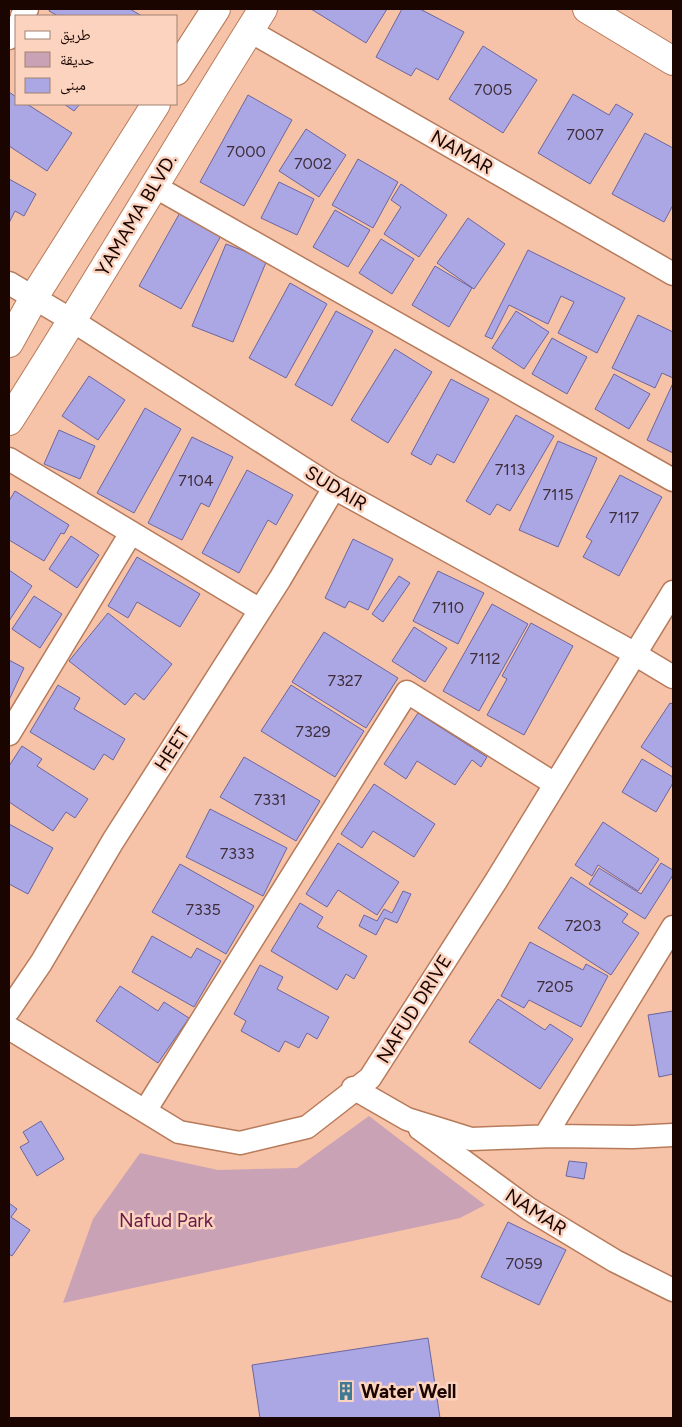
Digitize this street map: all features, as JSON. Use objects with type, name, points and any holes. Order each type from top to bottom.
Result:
[{"type":"main road","points":[[178,68],[216,9]]},
{"type":"main road","points":[[587,9],[673,61]]},
{"type":"main road","name":"YAMAMA BLVD.","points":[[9,421],[73,321],[256,20]]},
{"type":"main road","points":[[9,343],[34,298],[155,105]]},
{"type":"street","name":"NAMAR","points":[[256,20],[673,274]]},
{"type":"street","points":[[154,186],[673,480]]},
{"type":"street","name":"SUDAIR","points":[[9,282],[334,488],[635,654],[673,677]]},
{"type":"street","points":[[9,460],[260,610]]},
{"type":"street","name":"HEET","points":[[9,1010],[41,963],[113,841],[260,610],[334,488]]},
{"type":"street","points":[[9,734],[131,533]]},
{"type":"street","name":"NAFUD DRIVE","points":[[9,1028],[179,1132],[240,1143],[307,1127],[370,1078],[496,881],[673,592]]},
{"type":"street","points":[[145,1111],[407,692],[555,784]]},
{"type":"street","points":[[545,1136],[664,954],[673,927]]},
{"type":"street","name":"NAMAR","points":[[354,1089],[407,1120],[529,1209],[615,1261],[673,1290]]},
{"type":"street","name":"NAMAR","points":[[407,1120],[471,1139],[545,1136],[633,1137],[673,1135]]},
{"type":"green space","name":"Nafud Park","points":[[369,1116],[485,1205],[460,1218],[63,1303],[93,1219],[140,1153],[218,1170],[297,1168]]},
{"type":"building","points":[[50,9],[130,9],[140,15],[56,15],[49,11]]},
{"type":"building","points":[[311,9],[387,9],[366,43]]},
{"type":"building","points":[[402,9],[420,9],[464,32],[438,80],[416,68],[411,76],[376,57]]},
{"type":"building","points":[[483,46],[537,80],[503,133],[449,99]]},
{"type":"building","points":[[9,92],[15,96],[15,105],[29,105],[72,133],[47,171],[9,146]]},
{"type":"building","points":[[573,94],[609,115],[616,104],[633,114],[590,184],[538,153]]},
{"type":"building","points":[[248,95],[292,120],[244,206],[200,182]]},
{"type":"building","points":[[65,105],[79,105],[74,111]]},
{"type":"building","points":[[306,129],[346,155],[319,197],[279,171]]},
{"type":"building","points":[[645,133],[673,148],[673,205],[664,222],[612,194]]},
{"type":"building","points":[[358,159],[398,182],[373,228],[332,205]]},
{"type":"building","points":[[9,179],[36,194],[24,216],[15,211],[9,223]]},
{"type":"building","points":[[279,182],[314,199],[297,235],[261,218]]},
{"type":"building","points":[[401,184],[447,215],[419,257],[384,234],[401,207],[391,200]]},
{"type":"building","points":[[182,209],[223,232],[181,309],[139,286]]},
{"type":"building","points":[[335,210],[370,230],[348,267],[313,247]]},
{"type":"building","points":[[468,218],[505,244],[474,289],[437,263]]},
{"type":"building","points":[[381,239],[414,259],[392,294],[359,273]]},
{"type":"building","points":[[226,244],[267,260],[233,342],[192,326]]},
{"type":"building","points":[[528,250],[625,298],[597,353],[558,333],[574,302],[561,296],[548,324],[509,305],[492,339],[485,336]]},
{"type":"building","points":[[435,266],[472,288],[449,327],[412,305]]},
{"type":"building","points":[[290,283],[327,304],[286,378],[249,358]]},
{"type":"building","points":[[336,311],[373,331],[332,406],[295,385]]},
{"type":"building","points":[[516,311],[549,332],[524,369],[492,348]]},
{"type":"building","points":[[638,315],[673,332],[673,378],[662,373],[655,388],[612,368]]},
{"type":"building","points":[[552,338],[587,357],[567,394],[532,374]]},
{"type":"building","points":[[395,349],[432,372],[388,443],[351,420]]},
{"type":"building","points":[[614,374],[650,394],[629,429],[595,409]]},
{"type":"building","points":[[89,376],[125,400],[98,440],[62,416]]},
{"type":"building","points":[[451,379],[489,399],[454,463],[437,454],[431,465],[411,454]]},
{"type":"building","points":[[673,383],[673,453],[647,440]]},
{"type":"building","points":[[145,408],[181,429],[134,513],[97,493]]},
{"type":"building","points":[[516,415],[554,436],[510,511],[497,504],[490,515],[466,501]]},
{"type":"building","points":[[59,430],[95,446],[80,479],[44,464]]},
{"type":"building","points":[[192,437],[233,457],[209,507],[201,503],[182,540],[148,523]]},
{"type":"building","points":[[558,441],[597,458],[558,547],[519,530]]},
{"type":"building","points":[[247,470],[293,495],[276,525],[268,520],[239,573],[202,553]]},
{"type":"building","points":[[620,475],[662,497],[619,576],[583,557],[592,541],[586,537]]},
{"type":"building","points":[[15,491],[69,525],[64,534],[61,533],[44,561],[9,540],[9,501]]},
{"type":"building","points":[[71,536],[99,555],[77,588],[49,569]]},
{"type":"building","points":[[353,539],[393,559],[368,610],[349,601],[345,608],[325,598]]},
{"type":"building","points":[[137,557],[200,594],[180,627],[137,602],[128,618],[108,606]]},
{"type":"building","points":[[9,570],[32,586],[9,621]]},
{"type":"building","points":[[438,571],[484,593],[458,644],[413,621]]},
{"type":"building","points":[[399,576],[410,583],[383,622],[372,614]]},
{"type":"building","points":[[34,596],[62,614],[40,648],[12,629]]},
{"type":"building","points":[[492,604],[528,624],[479,711],[443,691]]},
{"type":"building","points":[[108,613],[172,664],[144,700],[135,693],[125,705],[69,661]]},
{"type":"building","points":[[531,623],[573,646],[524,735],[487,715],[507,679],[502,676]]},
{"type":"building","points":[[414,627],[447,648],[425,682],[392,661]]},
{"type":"building","points":[[324,632],[398,678],[366,728],[292,682]]},
{"type":"building","points":[[9,660],[24,668],[9,700]]},
{"type":"building","points":[[58,685],[80,698],[74,709],[125,739],[113,760],[104,754],[94,770],[30,732]]},
{"type":"building","points":[[291,685],[364,731],[335,777],[261,731]]},
{"type":"building","points":[[670,703],[673,704],[673,768],[641,747]]},
{"type":"building","points":[[418,713],[487,757],[481,767],[472,760],[455,785],[417,761],[406,779],[384,764]]},
{"type":"building","points":[[22,746],[42,759],[37,766],[88,799],[75,818],[66,812],[53,831],[9,802],[9,766]]},
{"type":"building","points":[[244,757],[320,801],[296,841],[220,797]]},
{"type":"building","points":[[642,759],[673,777],[673,783],[656,812],[622,792]]},
{"type":"building","points":[[374,784],[435,824],[414,857],[373,831],[362,848],[341,834]]},
{"type":"building","points":[[210,809],[287,848],[263,896],[186,857]]},
{"type":"building","points":[[603,822],[659,859],[638,891],[598,865],[592,876],[575,865]]},
{"type":"building","points":[[9,824],[53,848],[28,894],[9,884]]},
{"type":"building","points":[[338,843],[399,882],[377,915],[338,890],[327,907],[306,894]]},
{"type":"building","points":[[661,863],[673,870],[673,875],[645,919],[589,884],[599,868],[641,894]]},
{"type":"building","points":[[180,864],[254,906],[226,954],[152,912]]},
{"type":"building","points":[[571,877],[628,914],[622,922],[639,933],[611,975],[538,928]]},
{"type":"building","points":[[403,891],[411,894],[397,923],[385,918],[376,935],[359,926],[364,915],[377,921],[384,909],[392,913]]},
{"type":"building","points":[[300,903],[323,917],[317,927],[367,956],[354,979],[346,974],[337,990],[271,951]]},
{"type":"building","points":[[152,936],[191,958],[197,948],[221,961],[194,1007],[132,972]]},
{"type":"building","points":[[530,942],[583,970],[586,964],[608,976],[581,1027],[529,1000],[524,1008],[501,996]]},
{"type":"building","points":[[260,965],[283,977],[277,989],[329,1017],[317,1039],[307,1033],[299,1048],[285,1041],[279,1052],[241,1031],[246,1021],[234,1014]]},
{"type":"building","points":[[120,986],[158,1011],[164,1002],[189,1018],[158,1063],[96,1021]]},
{"type":"building","points":[[498,999],[545,1030],[550,1024],[573,1039],[540,1089],[469,1042]]},
{"type":"building","points":[[673,1011],[673,1074],[659,1077],[648,1015]]},
{"type":"building","points":[[41,1121],[64,1159],[37,1176],[20,1147],[29,1142],[23,1132]]},
{"type":"building","points":[[569,1161],[587,1163],[584,1179],[566,1176]]},
{"type":"building","points":[[9,1203],[17,1209],[11,1217],[30,1230],[12,1256],[9,1254]]},
{"type":"building","points":[[508,1222],[566,1250],[539,1305],[481,1277]]},
{"type":"building","name":"Water Well","points":[[428,1338],[440,1418],[260,1418],[252,1365]]},
{"type":"place","name":"Water Well","points":[[346,1391]]}]
